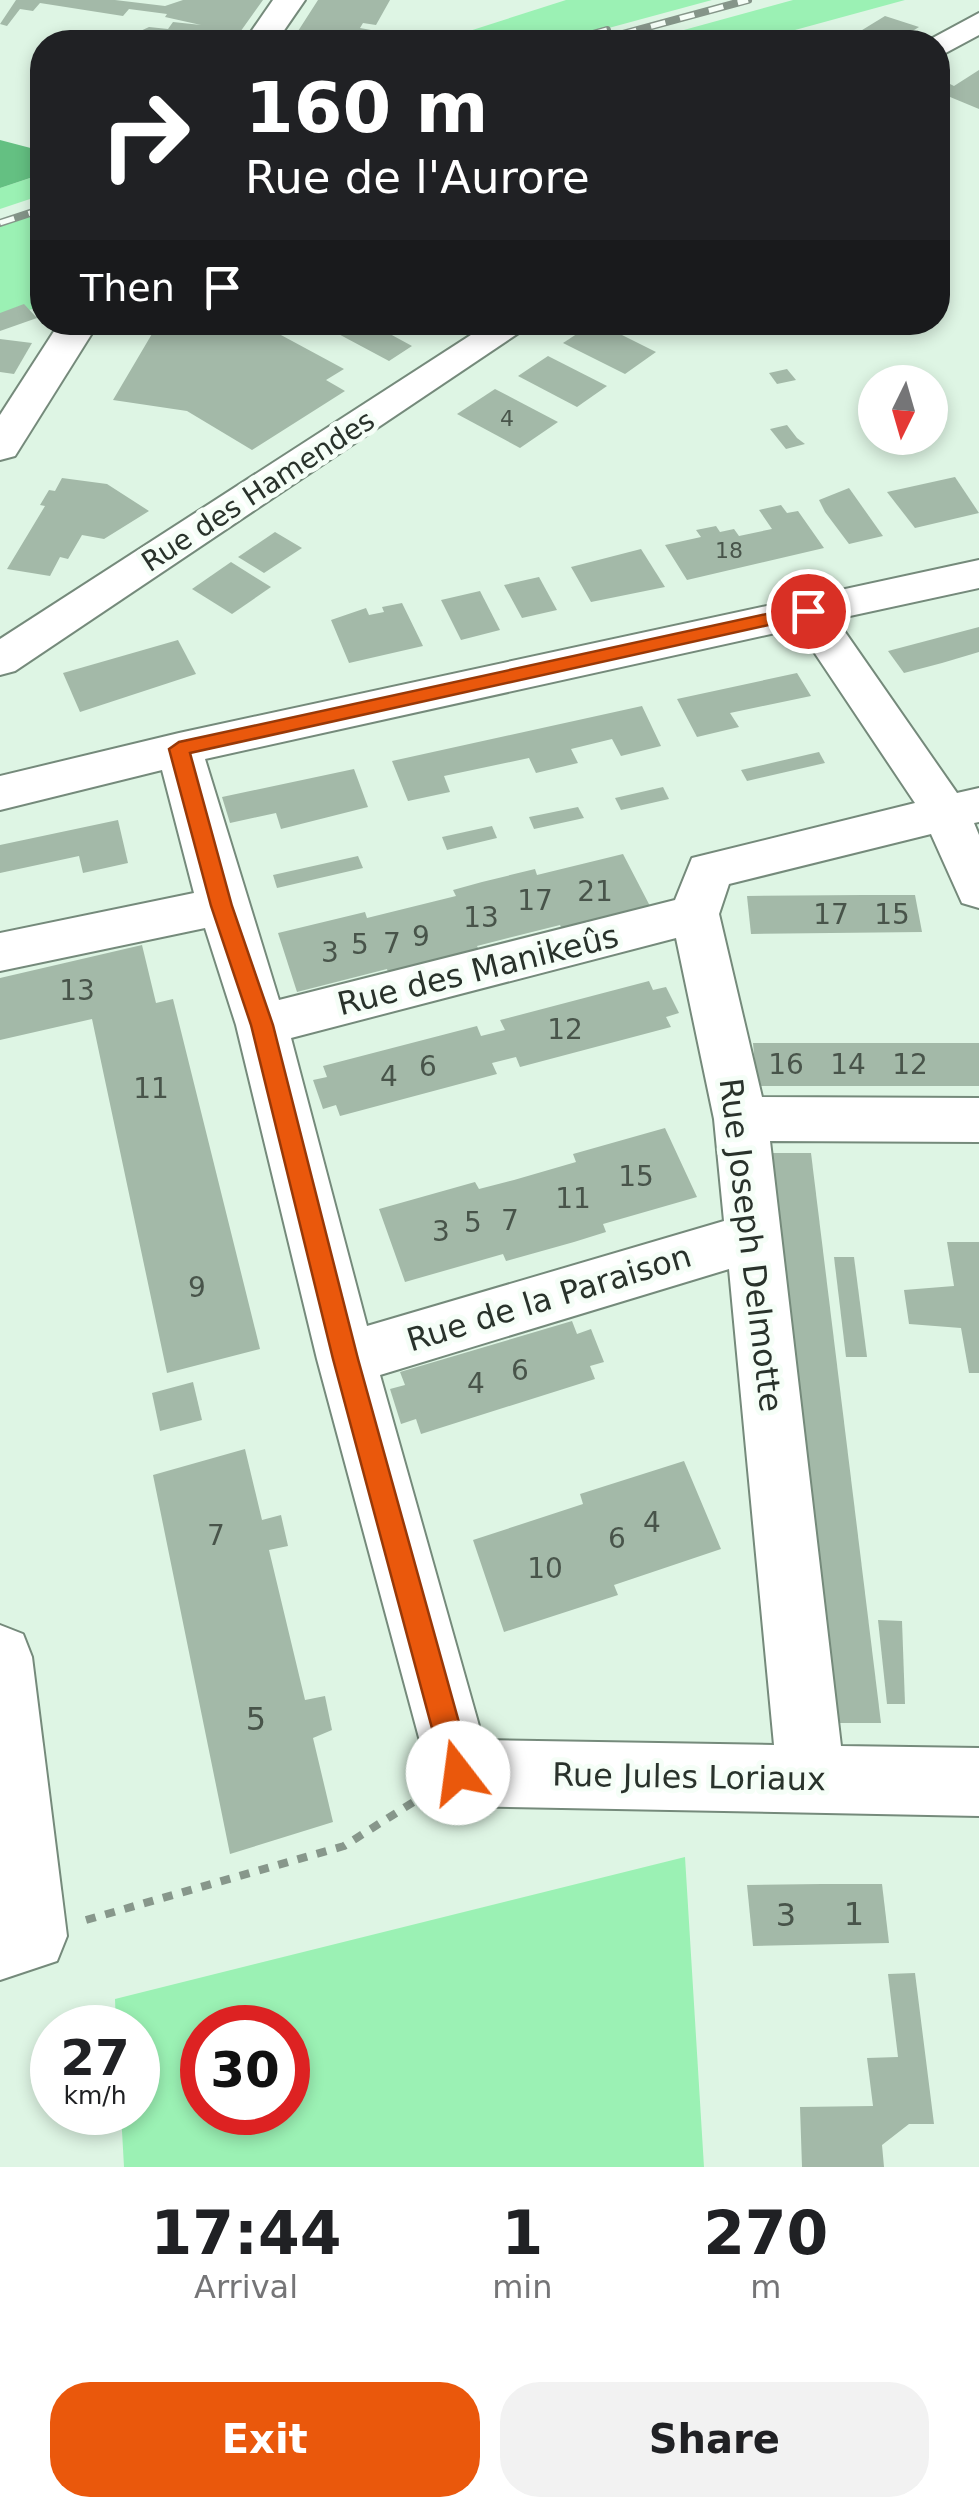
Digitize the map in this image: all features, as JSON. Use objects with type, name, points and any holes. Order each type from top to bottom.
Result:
[{"type":"main road","points":[[268,30],[289,0]]},
{"type":"main road","points":[[0,447],[72,335]]},
{"type":"street","points":[[950,40],[979,22]]},
{"type":"street","name":"Rue des Hamendes","points":[[0,660],[497,335]]},
{"type":"street","points":[[0,793],[179,749],[979,574]]},
{"type":"street","points":[[808,611],[962,809],[979,890]]},
{"type":"street","points":[[179,749],[222,906],[262,1025],[346,1359],[458,1773]]},
{"type":"street","points":[[695,914],[709,871],[962,809]]},
{"type":"street","points":[[0,952],[222,906]]},
{"type":"street","name":"Rue des Manikeûs","points":[[262,1025],[695,914]]},
{"type":"street","name":"Rue Joseph Delmotte","points":[[695,914],[741,1119],[811,1780]]},
{"type":"street","points":[[741,1119],[979,1120]]},
{"type":"street","name":"Rue de la Paraison","points":[[346,1359],[753,1237]]},
{"type":"street","points":[[0,1657],[16,1941]]},
{"type":"street","name":"Rue Jules Loriaux","points":[[458,1773],[979,1782]]},
{"type":"path","points":[[16,1941],[344,1846],[458,1773]]},
{"type":"green space","points":[[566,0],[712,0],[601,30],[472,30]]},
{"type":"green space","points":[[793,0],[905,0],[795,30],[684,30]]},
{"type":"green space","points":[[0,140],[30,148],[30,178],[0,188]]},
{"type":"green space","points":[[30,178],[30,199],[0,209],[0,188]]},
{"type":"green space","points":[[30,214],[30,310],[0,319],[0,224]]},
{"type":"green space","points":[[685,1857],[704,2167],[124,2167],[122,2135],[160,2135],[160,2005],[115,2005],[115,1999]]},
{"type":"building","points":[[16,0],[115,0],[165,6],[183,0],[263,0],[242,30],[143,30],[168,29],[173,22],[201,25],[165,17],[167,14],[129,9],[123,16],[40,3],[33,11],[20,9],[7,26],[0,24]]},
{"type":"building","points":[[318,0],[390,0],[376,25],[363,23],[360,28],[371,30],[299,30]]},
{"type":"building","points":[[885,16],[919,27],[914,30],[862,30]]},
{"type":"building","points":[[979,70],[979,109],[950,97],[950,84],[954,86]]},
{"type":"building","points":[[24,304],[30,310],[30,320],[0,331],[0,313]]},
{"type":"building","points":[[151,335],[281,335],[344,369],[326,380],[345,391],[252,450],[187,411],[113,400]]},
{"type":"building","points":[[340,335],[392,335],[412,346],[389,361]]},
{"type":"building","points":[[575,335],[621,335],[656,352],[625,374],[563,343]]},
{"type":"building","points":[[0,339],[32,343],[14,374],[0,372]]},
{"type":"building","points":[[548,356],[607,386],[577,407],[518,376]]},
{"type":"building","points":[[787,369],[796,380],[777,384],[769,373]]},
{"type":"building","points":[[495,389],[558,422],[520,448],[457,414]]},
{"type":"building","points":[[787,425],[805,444],[786,449],[770,429]]},
{"type":"building","points":[[955,477],[979,513],[915,528],[887,492]]},
{"type":"building","points":[[62,478],[107,484],[149,511],[104,539],[82,535],[68,559],[60,557],[50,576],[7,569],[45,506],[40,505],[49,490],[55,491]]},
{"type":"building","points":[[849,488],[883,536],[849,544],[825,512],[819,500]]},
{"type":"building","points":[[781,505],[787,513],[798,511],[824,548],[687,580],[665,545],[701,537],[696,530],[716,526],[720,532],[734,529],[739,536],[772,529],[759,510]]},
{"type":"building","points":[[275,532],[302,548],[264,573],[238,557]]},
{"type":"building","points":[[641,549],[665,587],[591,602],[571,567]]},
{"type":"building","points":[[231,562],[271,587],[232,614],[192,589]]},
{"type":"building","points":[[539,577],[557,610],[522,618],[504,585]]},
{"type":"building","points":[[480,591],[500,630],[461,640],[441,600]]},
{"type":"building","points":[[402,603],[423,646],[349,663],[331,620],[366,608],[369,615],[384,612],[382,607]]},
{"type":"building","points":[[979,627],[979,652],[942,663],[904,673],[888,651]]},
{"type":"building","points":[[178,640],[196,674],[80,712],[63,673]]},
{"type":"building","points":[[797,673],[811,696],[730,713],[739,727],[697,737],[677,699]]},
{"type":"building","points":[[642,706],[661,746],[621,756],[612,739],[571,749],[578,763],[536,773],[529,758],[444,776],[450,792],[408,801],[392,761]]},
{"type":"building","points":[[819,752],[825,763],[747,781],[741,770]]},
{"type":"building","points":[[354,769],[368,807],[281,829],[276,813],[230,823],[222,797]]},
{"type":"building","points":[[663,787],[669,799],[621,810],[615,798]]},
{"type":"building","points":[[578,807],[584,818],[534,829],[529,817]]},
{"type":"building","points":[[118,820],[128,863],[83,873],[79,856],[0,873],[0,845]]},
{"type":"building","points":[[492,826],[497,838],[447,850],[442,837]]},
{"type":"building","points":[[623,854],[651,908],[563,931],[560,925],[477,946],[480,952],[389,975],[387,969],[297,992],[278,933],[365,912],[367,918],[456,896],[453,890],[482,882],[535,869],[537,875]]},
{"type":"building","points":[[358,856],[363,868],[277,888],[273,875]]},
{"type":"building","points":[[915,895],[922,932],[751,934],[747,896]]},
{"type":"building","points":[[142,945],[156,1003],[173,999],[260,1349],[167,1373],[92,1019],[0,1040],[0,978]]},
{"type":"building","points":[[649,981],[653,990],[666,987],[679,1013],[666,1017],[671,1027],[520,1067],[516,1057],[492,1063],[497,1074],[340,1116],[336,1105],[323,1109],[313,1080],[327,1077],[323,1066],[477,1026],[481,1036],[505,1030],[500,1020]]},
{"type":"building","points":[[753,1043],[979,1043],[979,1086],[757,1086]]},
{"type":"building","points":[[665,1128],[697,1197],[603,1224],[606,1232],[574,1242],[506,1261],[503,1254],[405,1282],[379,1209],[475,1182],[479,1189],[514,1180],[576,1162],[573,1154]]},
{"type":"building","points":[[765,1153],[811,1153],[881,1723],[825,1723]]},
{"type":"building","points":[[947,1242],[979,1242],[979,1373],[969,1373],[961,1328],[909,1324],[904,1290],[954,1286]]},
{"type":"building","points":[[834,1257],[854,1257],[867,1357],[846,1357]]},
{"type":"building","points":[[572,1321],[577,1334],[591,1329],[604,1362],[590,1366],[595,1379],[421,1434],[416,1419],[401,1424],[390,1389],[405,1385],[400,1372]]},
{"type":"building","points":[[193,1382],[202,1420],[160,1431],[152,1393]]},
{"type":"building","points":[[245,1449],[262,1520],[281,1515],[288,1546],[269,1550],[305,1700],[325,1696],[332,1730],[313,1738],[333,1822],[230,1854],[153,1475]]},
{"type":"building","points":[[684,1461],[721,1549],[614,1585],[618,1595],[504,1632],[473,1540],[583,1504],[580,1494]]},
{"type":"building","points":[[878,1620],[902,1621],[905,1704],[887,1704]]},
{"type":"building","points":[[882,1884],[889,1943],[753,1946],[747,1885]]},
{"type":"building","points":[[915,1973],[934,2124],[909,2124],[882,2145],[884,2167],[802,2167],[800,2107],[873,2106],[867,2058],[898,2057],[888,1974]]},
{"type":"railway","points":[[637,30],[748,0]]},
{"type":"railway","points":[[0,223],[30,213]]},
{"type":"route","points":[[458,1773],[346,1359],[262,1025],[222,906],[179,749],[808,611]]}]
